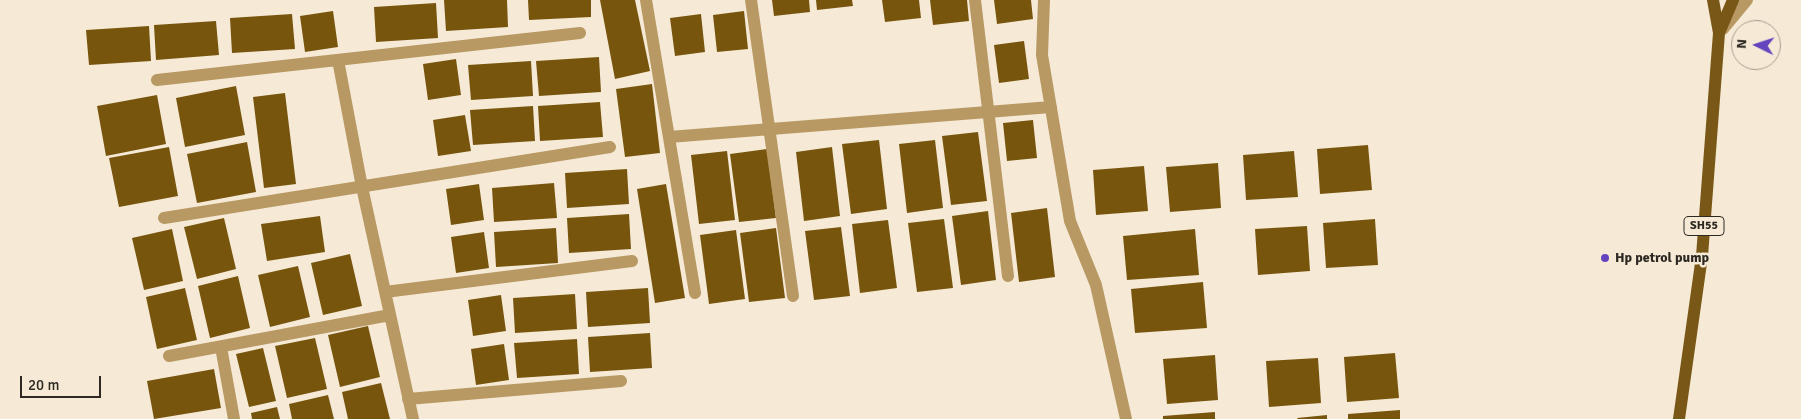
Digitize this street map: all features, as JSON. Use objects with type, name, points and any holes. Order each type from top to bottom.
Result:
[{"type":"main road","points":[[1714,0],[1720,32]]},
{"type":"main road","name":"SH55","points":[[1679,419],[1702,256],[1720,32],[1733,0]]},
{"type":"street","points":[[646,0],[695,293]]},
{"type":"street","points":[[750,0],[793,296]]},
{"type":"street","points":[[976,0],[1008,276]]},
{"type":"street","points":[[1044,0],[1042,55],[1070,221],[1096,285],[1126,419]]},
{"type":"street","points":[[1720,32],[1747,0]]},
{"type":"street","points":[[157,80],[580,33]]},
{"type":"street","points":[[338,60],[362,187],[413,419]]},
{"type":"street","points":[[669,137],[1051,106]]},
{"type":"street","points":[[164,218],[610,147]]},
{"type":"street","points":[[385,292],[632,261]]},
{"type":"street","points":[[169,356],[390,315]]},
{"type":"street","points":[[221,347],[234,419]]},
{"type":"street","points":[[408,400],[621,381]]},
{"type":"building","points":[[444,0],[507,0],[508,27],[446,31]]},
{"type":"building","points":[[528,0],[591,0],[591,17],[529,20]]},
{"type":"building","points":[[600,0],[635,0],[650,71],[615,79]]},
{"type":"building","points":[[772,0],[809,0],[810,12],[774,16]]},
{"type":"building","points":[[816,0],[852,0],[853,6],[817,10]]},
{"type":"building","points":[[882,0],[919,0],[921,18],[885,22]]},
{"type":"building","points":[[930,0],[967,0],[969,21],[933,25]]},
{"type":"building","points":[[994,0],[1031,0],[1033,19],[997,24]]},
{"type":"building","points":[[436,3],[438,38],[376,42],[374,7]]},
{"type":"building","points":[[333,11],[338,47],[305,52],[300,16]]},
{"type":"building","points":[[744,11],[748,49],[717,52],[713,15]]},
{"type":"building","points":[[292,14],[295,49],[232,53],[230,18]]},
{"type":"building","points":[[701,14],[705,52],[675,56],[670,18]]},
{"type":"building","points":[[216,21],[219,55],[156,60],[154,25]]},
{"type":"building","points":[[149,26],[151,61],[89,65],[86,30]]},
{"type":"building","points":[[1024,41],[1029,79],[999,83],[994,45]]},
{"type":"building","points":[[599,57],[601,92],[539,96],[536,61]]},
{"type":"building","points":[[456,59],[461,95],[428,100],[423,64]]},
{"type":"building","points":[[531,61],[533,96],[471,100],[468,65]]},
{"type":"building","points":[[652,84],[660,153],[625,157],[616,89]]},
{"type":"building","points":[[236,86],[245,135],[185,147],[176,98]]},
{"type":"building","points":[[285,93],[296,184],[264,188],[253,97]]},
{"type":"building","points":[[157,95],[166,144],[106,156],[97,106]]},
{"type":"building","points":[[600,102],[603,137],[540,141],[538,106]]},
{"type":"building","points":[[533,106],[535,141],[473,145],[470,110]]},
{"type":"building","points":[[465,115],[471,151],[438,156],[433,120]]},
{"type":"building","points":[[1033,120],[1037,158],[1007,161],[1003,123]]},
{"type":"building","points":[[978,132],[987,201],[951,205],[942,136]]},
{"type":"building","points":[[879,140],[887,209],[851,214],[842,144]]},
{"type":"building","points":[[935,140],[943,208],[907,213],[899,144]]},
{"type":"building","points":[[247,142],[256,192],[197,203],[187,154]]},
{"type":"building","points":[[1368,145],[1372,190],[1320,194],[1317,149]]},
{"type":"building","points":[[169,147],[178,196],[119,207],[109,158]]},
{"type":"building","points":[[832,147],[840,216],[804,221],[796,152]]},
{"type":"building","points":[[767,149],[776,218],[739,222],[730,154]]},
{"type":"building","points":[[727,151],[735,220],[699,224],[691,155]]},
{"type":"building","points":[[1294,151],[1298,197],[1246,200],[1243,155]]},
{"type":"building","points":[[1218,163],[1221,208],[1170,212],[1166,167]]},
{"type":"building","points":[[1144,166],[1148,211],[1096,215],[1093,170]]},
{"type":"building","points":[[627,169],[629,204],[567,208],[565,173]]},
{"type":"building","points":[[554,183],[557,218],[494,222],[492,188]]},
{"type":"building","points":[[479,184],[484,220],[451,225],[446,189]]},
{"type":"building","points":[[666,184],[685,298],[655,303],[637,189]]},
{"type":"building","points":[[1047,208],[1055,277],[1019,282],[1011,213]]},
{"type":"building","points":[[988,211],[996,280],[961,285],[952,216]]},
{"type":"building","points":[[629,214],[631,249],[569,253],[567,218]]},
{"type":"building","points":[[320,216],[325,252],[267,261],[261,224]]},
{"type":"building","points":[[224,218],[236,269],[197,279],[184,227]]},
{"type":"building","points":[[944,219],[953,288],[917,292],[908,223]]},
{"type":"building","points":[[1375,219],[1378,265],[1326,268],[1323,223]]},
{"type":"building","points":[[888,220],[897,288],[860,293],[852,224]]},
{"type":"building","points":[[1307,226],[1310,271],[1258,275],[1255,229]]},
{"type":"building","points":[[841,227],[850,296],[814,300],[805,231]]},
{"type":"building","points":[[556,228],[558,263],[496,267],[494,232]]},
{"type":"building","points":[[776,228],[785,298],[749,302],[740,233]]},
{"type":"building","points":[[172,229],[183,281],[144,290],[132,238]]},
{"type":"building","points":[[1195,229],[1199,275],[1127,280],[1123,236]]},
{"type":"building","points":[[736,230],[745,299],[709,304],[700,235]]},
{"type":"building","points":[[484,232],[489,268],[456,273],[451,237]]},
{"type":"building","points":[[350,254],[362,306],[323,315],[311,263]]},
{"type":"building","points":[[298,266],[310,317],[270,327],[258,275]]},
{"type":"building","points":[[238,276],[250,328],[210,338],[198,286]]},
{"type":"building","points":[[1203,282],[1207,328],[1135,333],[1131,289]]},
{"type":"building","points":[[185,288],[197,340],[157,349],[146,297]]},
{"type":"building","points":[[648,288],[650,323],[588,327],[586,292]]},
{"type":"building","points":[[575,294],[577,329],[515,333],[513,298]]},
{"type":"building","points":[[501,295],[506,331],[473,336],[468,300]]},
{"type":"building","points":[[368,326],[380,377],[340,387],[328,335]]},
{"type":"building","points":[[650,333],[652,368],[590,372],[588,337]]},
{"type":"building","points":[[315,338],[327,389],[287,398],[275,346]]},
{"type":"building","points":[[577,339],[579,374],[517,378],[514,343]]},
{"type":"building","points":[[504,344],[509,380],[476,385],[471,349]]},
{"type":"building","points":[[263,348],[276,401],[249,407],[236,354]]},
{"type":"building","points":[[1395,353],[1399,398],[1347,402],[1344,357]]},
{"type":"building","points":[[1215,355],[1218,400],[1167,404],[1163,359]]},
{"type":"building","points":[[1318,358],[1321,403],[1269,407],[1266,361]]},
{"type":"building","points":[[214,369],[221,408],[154,419],[147,381]]},
{"type":"building","points":[[381,383],[390,419],[348,419],[342,392]]},
{"type":"building","points":[[328,395],[334,419],[292,419],[289,404]]},
{"type":"building","points":[[277,407],[280,419],[252,419],[251,413]]},
{"type":"building","points":[[1400,410],[1400,419],[1348,419],[1348,414]]},
{"type":"building","points":[[1215,412],[1215,419],[1163,419],[1163,416]]},
{"type":"building","points":[[1327,415],[1327,419],[1297,418]]},
{"type":"place","name":"Hp petrol pump","points":[[1605,258]]}]
